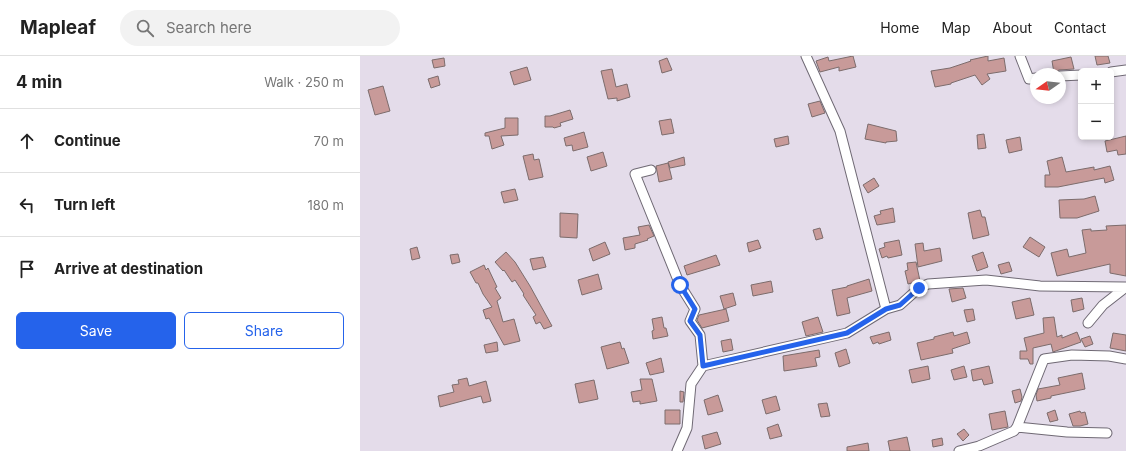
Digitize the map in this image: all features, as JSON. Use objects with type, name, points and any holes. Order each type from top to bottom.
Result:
[{"type":"street","points":[[806,56],[840,131],[886,309]]},
{"type":"street","points":[[1020,56],[1030,79]]},
{"type":"street","points":[[1114,72],[1126,70]]},
{"type":"street","points":[[1066,76],[1078,75]]},
{"type":"street","points":[[651,170],[635,174],[680,285],[695,309],[690,321],[700,335],[703,366],[691,384],[687,428],[677,451]]},
{"type":"street","points":[[703,366],[847,333],[886,309],[900,305],[919,288],[928,284],[986,280],[1040,286],[1125,287]]},
{"type":"street","points":[[1088,323],[1103,306],[1125,287]]},
{"type":"street","points":[[959,451],[979,446],[1014,431],[1017,428],[1044,359],[1072,355],[1109,356],[1126,359]]},
{"type":"street","points":[[1017,428],[1067,432],[1107,433]]},
{"type":"building","points":[[853,56],[856,67],[839,71],[839,67],[820,72],[816,61],[828,57],[829,61]]},
{"type":"building","points":[[988,56],[988,61],[1004,58],[1006,71],[987,74],[990,79],[982,85],[975,75],[951,84],[935,87],[931,71],[950,68],[971,61],[970,60]]},
{"type":"building","points":[[1095,56],[1108,56],[1110,63],[1097,65]]},
{"type":"building","points":[[1071,57],[1074,69],[1053,68],[1052,61]]},
{"type":"building","points":[[444,58],[445,66],[434,68],[432,60]]},
{"type":"building","points":[[667,58],[672,70],[662,73],[659,61]]},
{"type":"building","points":[[527,67],[531,80],[514,85],[510,72]]},
{"type":"building","points":[[612,69],[616,87],[627,84],[630,97],[617,101],[617,98],[608,99],[601,71]]},
{"type":"building","points":[[438,76],[440,85],[431,88],[428,79]]},
{"type":"building","points":[[383,86],[390,111],[375,115],[368,90]]},
{"type":"building","points":[[820,101],[825,113],[812,117],[808,104]]},
{"type":"building","points":[[570,110],[573,119],[560,123],[561,126],[554,128],[545,127],[545,116]]},
{"type":"building","points":[[505,118],[518,118],[518,135],[501,136],[504,145],[492,149],[489,136],[485,136],[485,133],[505,128]]},
{"type":"building","points":[[671,119],[674,133],[662,135],[659,121]]},
{"type":"building","points":[[868,124],[896,131],[897,141],[886,143],[865,139]]},
{"type":"building","points":[[584,132],[588,147],[573,151],[572,145],[566,146],[564,138]]},
{"type":"building","points":[[984,134],[986,148],[978,149],[977,135]]},
{"type":"building","points":[[788,136],[789,144],[776,147],[774,139]]},
{"type":"building","points":[[1126,136],[1126,154],[1118,155],[1117,150],[1107,152],[1105,141]]},
{"type":"building","points":[[1020,137],[1022,150],[1009,153],[1006,140]]},
{"type":"building","points":[[603,152],[607,166],[591,171],[587,157]]},
{"type":"building","points":[[533,154],[534,160],[539,159],[543,177],[529,180],[523,156]]},
{"type":"building","points":[[684,157],[685,165],[670,168],[668,162]]},
{"type":"building","points":[[1062,157],[1066,172],[1094,167],[1094,170],[1110,166],[1114,180],[1105,183],[1104,178],[1058,187],[1045,187],[1045,175],[1050,175],[1047,161]]},
{"type":"building","points":[[668,163],[672,179],[659,182],[656,166]]},
{"type":"building","points":[[874,178],[879,186],[868,193],[863,185]]},
{"type":"building","points":[[515,189],[518,200],[504,203],[501,192]]},
{"type":"building","points":[[1095,196],[1099,211],[1077,218],[1060,218],[1059,200],[1084,199]]},
{"type":"building","points":[[893,208],[895,222],[877,225],[874,216],[881,214],[880,211]]},
{"type":"building","points":[[980,210],[982,217],[985,217],[989,235],[973,239],[968,213]]},
{"type":"building","points":[[560,213],[578,214],[577,238],[560,237]]},
{"type":"building","points":[[649,225],[654,236],[647,239],[648,240],[635,244],[635,248],[625,250],[623,238],[640,235],[638,227]]},
{"type":"building","points":[[1126,225],[1126,276],[1110,273],[1110,264],[1057,276],[1051,253],[1067,249],[1069,257],[1086,253],[1082,230],[1107,230],[1106,226]]},
{"type":"building","points":[[820,228],[823,238],[816,240],[813,230]]},
{"type":"building","points":[[1030,237],[1045,247],[1039,257],[1023,247]]},
{"type":"building","points":[[758,240],[761,248],[749,252],[747,243]]},
{"type":"building","points":[[899,240],[902,255],[888,258],[887,256],[882,258],[879,249],[885,247],[884,243]]},
{"type":"building","points":[[605,242],[610,254],[593,261],[589,249]]},
{"type":"building","points":[[923,243],[924,251],[940,248],[942,261],[918,267],[915,244]]},
{"type":"building","points":[[417,247],[420,258],[412,260],[410,249]]},
{"type":"building","points":[[506,252],[515,262],[530,286],[552,326],[544,329],[540,322],[536,324],[533,317],[536,315],[515,280],[512,282],[504,270],[503,271],[495,262]]},
{"type":"building","points":[[983,252],[988,267],[977,271],[972,256]]},
{"type":"building","points":[[458,254],[460,262],[452,264],[450,255]]},
{"type":"building","points":[[716,255],[720,265],[687,275],[684,266]]},
{"type":"building","points":[[543,257],[546,267],[533,270],[530,259]]},
{"type":"building","points":[[916,262],[920,281],[908,284],[905,271],[908,270],[907,263]]},
{"type":"building","points":[[1009,262],[1012,271],[1001,274],[998,265]]},
{"type":"building","points":[[484,265],[486,270],[488,268],[497,287],[495,288],[501,298],[497,301],[503,322],[514,319],[520,341],[504,345],[489,318],[486,319],[483,310],[492,307],[470,272]]},
{"type":"building","points":[[598,274],[602,289],[582,295],[578,280]]},
{"type":"building","points":[[869,279],[872,291],[847,298],[850,313],[837,316],[832,290],[847,287]]},
{"type":"building","points":[[771,281],[773,292],[753,296],[751,285]]},
{"type":"building","points":[[963,288],[966,298],[952,302],[949,289]]},
{"type":"building","points":[[733,293],[736,305],[724,309],[720,296]]},
{"type":"building","points":[[1030,298],[1034,315],[1016,319],[1012,302]]},
{"type":"building","points":[[1082,298],[1084,309],[1073,312],[1071,300]]},
{"type":"building","points":[[726,309],[729,321],[702,328],[697,320],[699,315]]},
{"type":"building","points":[[973,309],[975,320],[967,322],[964,310]]},
{"type":"building","points":[[662,317],[664,328],[666,328],[668,336],[653,339],[652,331],[654,330],[652,319]]},
{"type":"building","points":[[818,317],[823,332],[806,336],[802,322]]},
{"type":"building","points":[[1054,317],[1057,337],[1062,335],[1062,338],[1077,332],[1081,342],[1053,352],[1051,344],[1033,348],[1033,364],[1030,364],[1028,359],[1020,359],[1020,351],[1027,351],[1024,338],[1044,333],[1043,318]]},
{"type":"building","points":[[889,332],[891,340],[879,344],[878,342],[873,344],[870,337]]},
{"type":"building","points":[[953,332],[954,336],[967,332],[970,343],[952,349],[953,353],[921,360],[917,343]]},
{"type":"building","points":[[1113,333],[1126,335],[1126,351],[1110,348]]},
{"type":"building","points":[[1090,336],[1093,344],[1085,347],[1081,339]]},
{"type":"building","points":[[731,339],[733,350],[723,352],[721,341]]},
{"type":"building","points":[[497,342],[498,351],[486,353],[484,345]]},
{"type":"building","points":[[620,342],[622,349],[624,348],[629,363],[607,369],[601,347]]},
{"type":"building","points":[[846,349],[850,363],[839,367],[835,353]]},
{"type":"building","points":[[819,350],[820,357],[815,358],[817,366],[784,371],[783,356]]},
{"type":"building","points":[[661,358],[664,372],[650,375],[646,363]]},
{"type":"building","points":[[928,366],[930,379],[912,383],[909,370]]},
{"type":"building","points":[[964,366],[967,377],[954,380],[951,370]]},
{"type":"building","points":[[989,366],[993,383],[984,385],[982,379],[973,381],[971,370]]},
{"type":"building","points":[[1082,373],[1085,389],[1051,396],[1051,398],[1037,401],[1036,395],[1038,389],[1060,385],[1058,378]]},
{"type":"building","points":[[467,378],[469,386],[486,381],[491,401],[483,403],[481,396],[440,407],[438,396],[454,392],[452,385],[459,384],[458,380]]},
{"type":"building","points":[[640,379],[652,379],[657,401],[640,404],[640,401],[633,402],[631,392],[642,390]]},
{"type":"building","points":[[594,380],[598,399],[579,403],[575,384]]},
{"type":"building","points":[[1020,389],[1022,397],[1021,401],[1015,403],[1012,391]]},
{"type":"building","points":[[680,391],[684,392],[683,402],[680,402]]},
{"type":"building","points":[[718,395],[723,411],[708,415],[704,400]]},
{"type":"building","points":[[776,396],[780,410],[766,414],[762,400]]},
{"type":"building","points":[[827,403],[830,416],[821,417],[818,404]]},
{"type":"building","points":[[665,410],[680,410],[680,424],[665,424]]},
{"type":"building","points":[[1055,410],[1058,420],[1050,422],[1047,413]]},
{"type":"building","points":[[1005,411],[1008,427],[992,430],[989,414]]},
{"type":"building","points":[[1080,411],[1081,413],[1085,412],[1088,424],[1073,426],[1069,414]]},
{"type":"building","points":[[778,424],[782,436],[770,439],[767,428]]},
{"type":"building","points":[[964,429],[969,435],[963,441],[957,434]]},
{"type":"building","points":[[717,432],[721,444],[705,449],[702,436]]},
{"type":"building","points":[[907,437],[910,451],[890,451],[888,441]]},
{"type":"building","points":[[942,438],[943,445],[933,447],[932,440]]},
{"type":"building","points":[[868,443],[869,451],[847,451],[847,447]]},
{"type":"route","points":[[680,285],[695,309],[690,321],[700,335],[703,366],[847,333],[886,309],[900,305],[919,288]]}]
